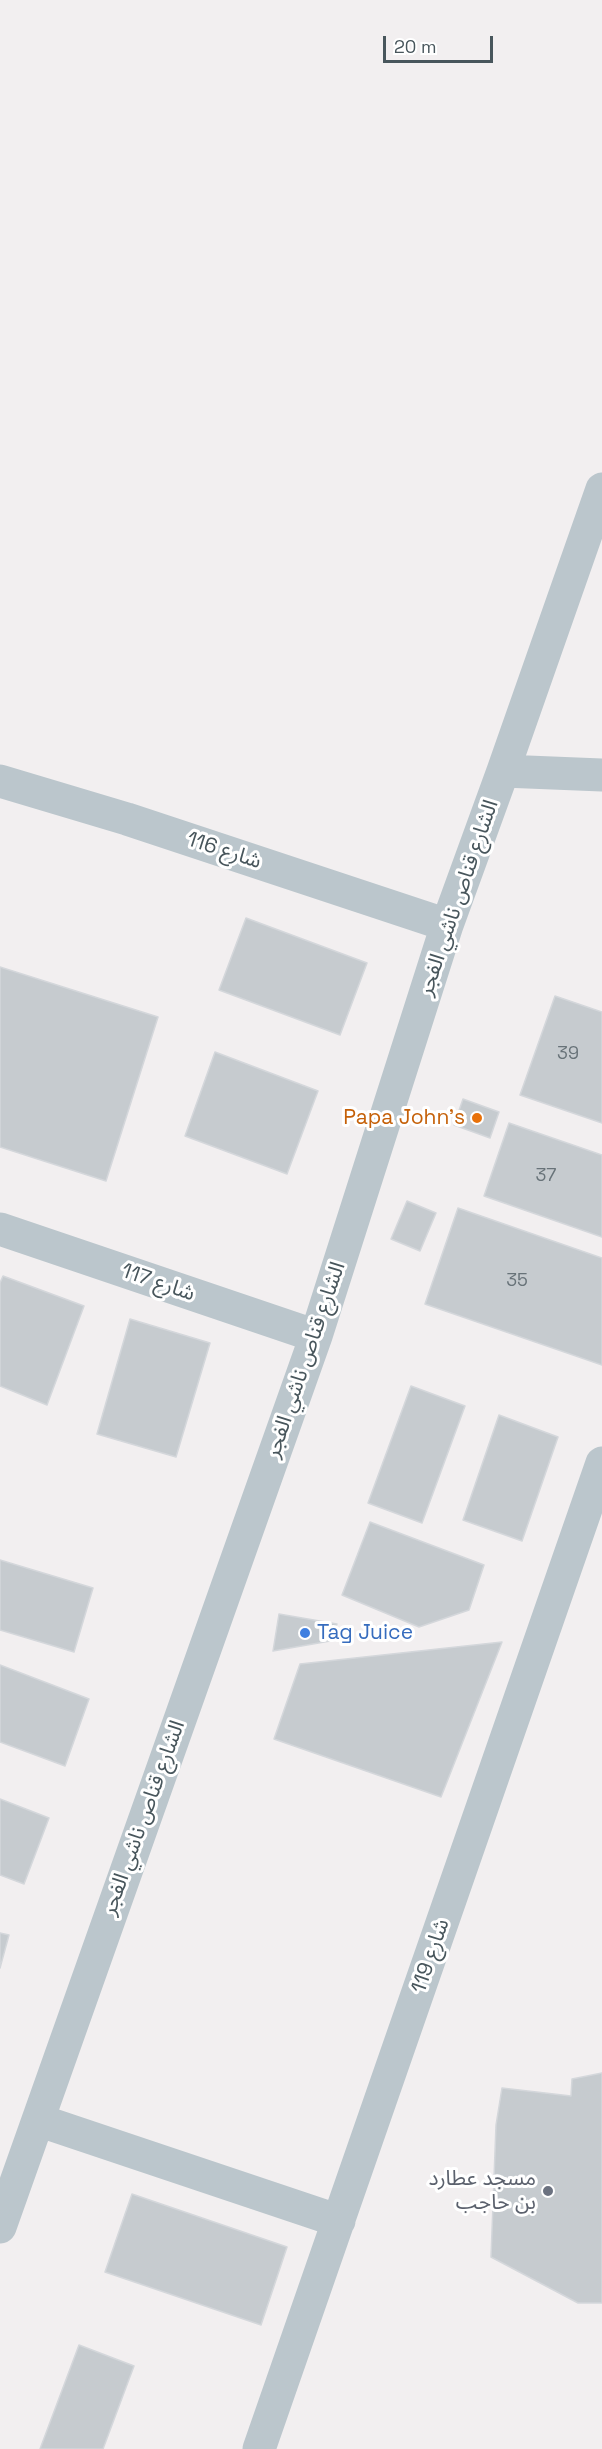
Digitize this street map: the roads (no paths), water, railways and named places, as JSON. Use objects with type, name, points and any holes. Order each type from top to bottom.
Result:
[{"type":"street","name":"الشارع قناص ناشي الفجر","points":[[0,2227],[316,1336],[447,925],[602,489]]},
{"type":"street","points":[[503,771],[602,775]]},
{"type":"street","name":"شارع 116","points":[[0,781],[127,819],[447,925]]},
{"type":"street","name":"شارع 117","points":[[0,1229],[316,1336]]},
{"type":"street","name":"شارع 119","points":[[259,2449],[600,1472]]},
{"type":"street","points":[[38,2120],[339,2221]]},
{"type":"place","name":"Papa John's","points":[[477,1118]]},
{"type":"place","name":"Tag Juice","points":[[305,1633]]},
{"type":"place","name":"مسجد عطارد بن حاجب","points":[[548,2191]]}]
